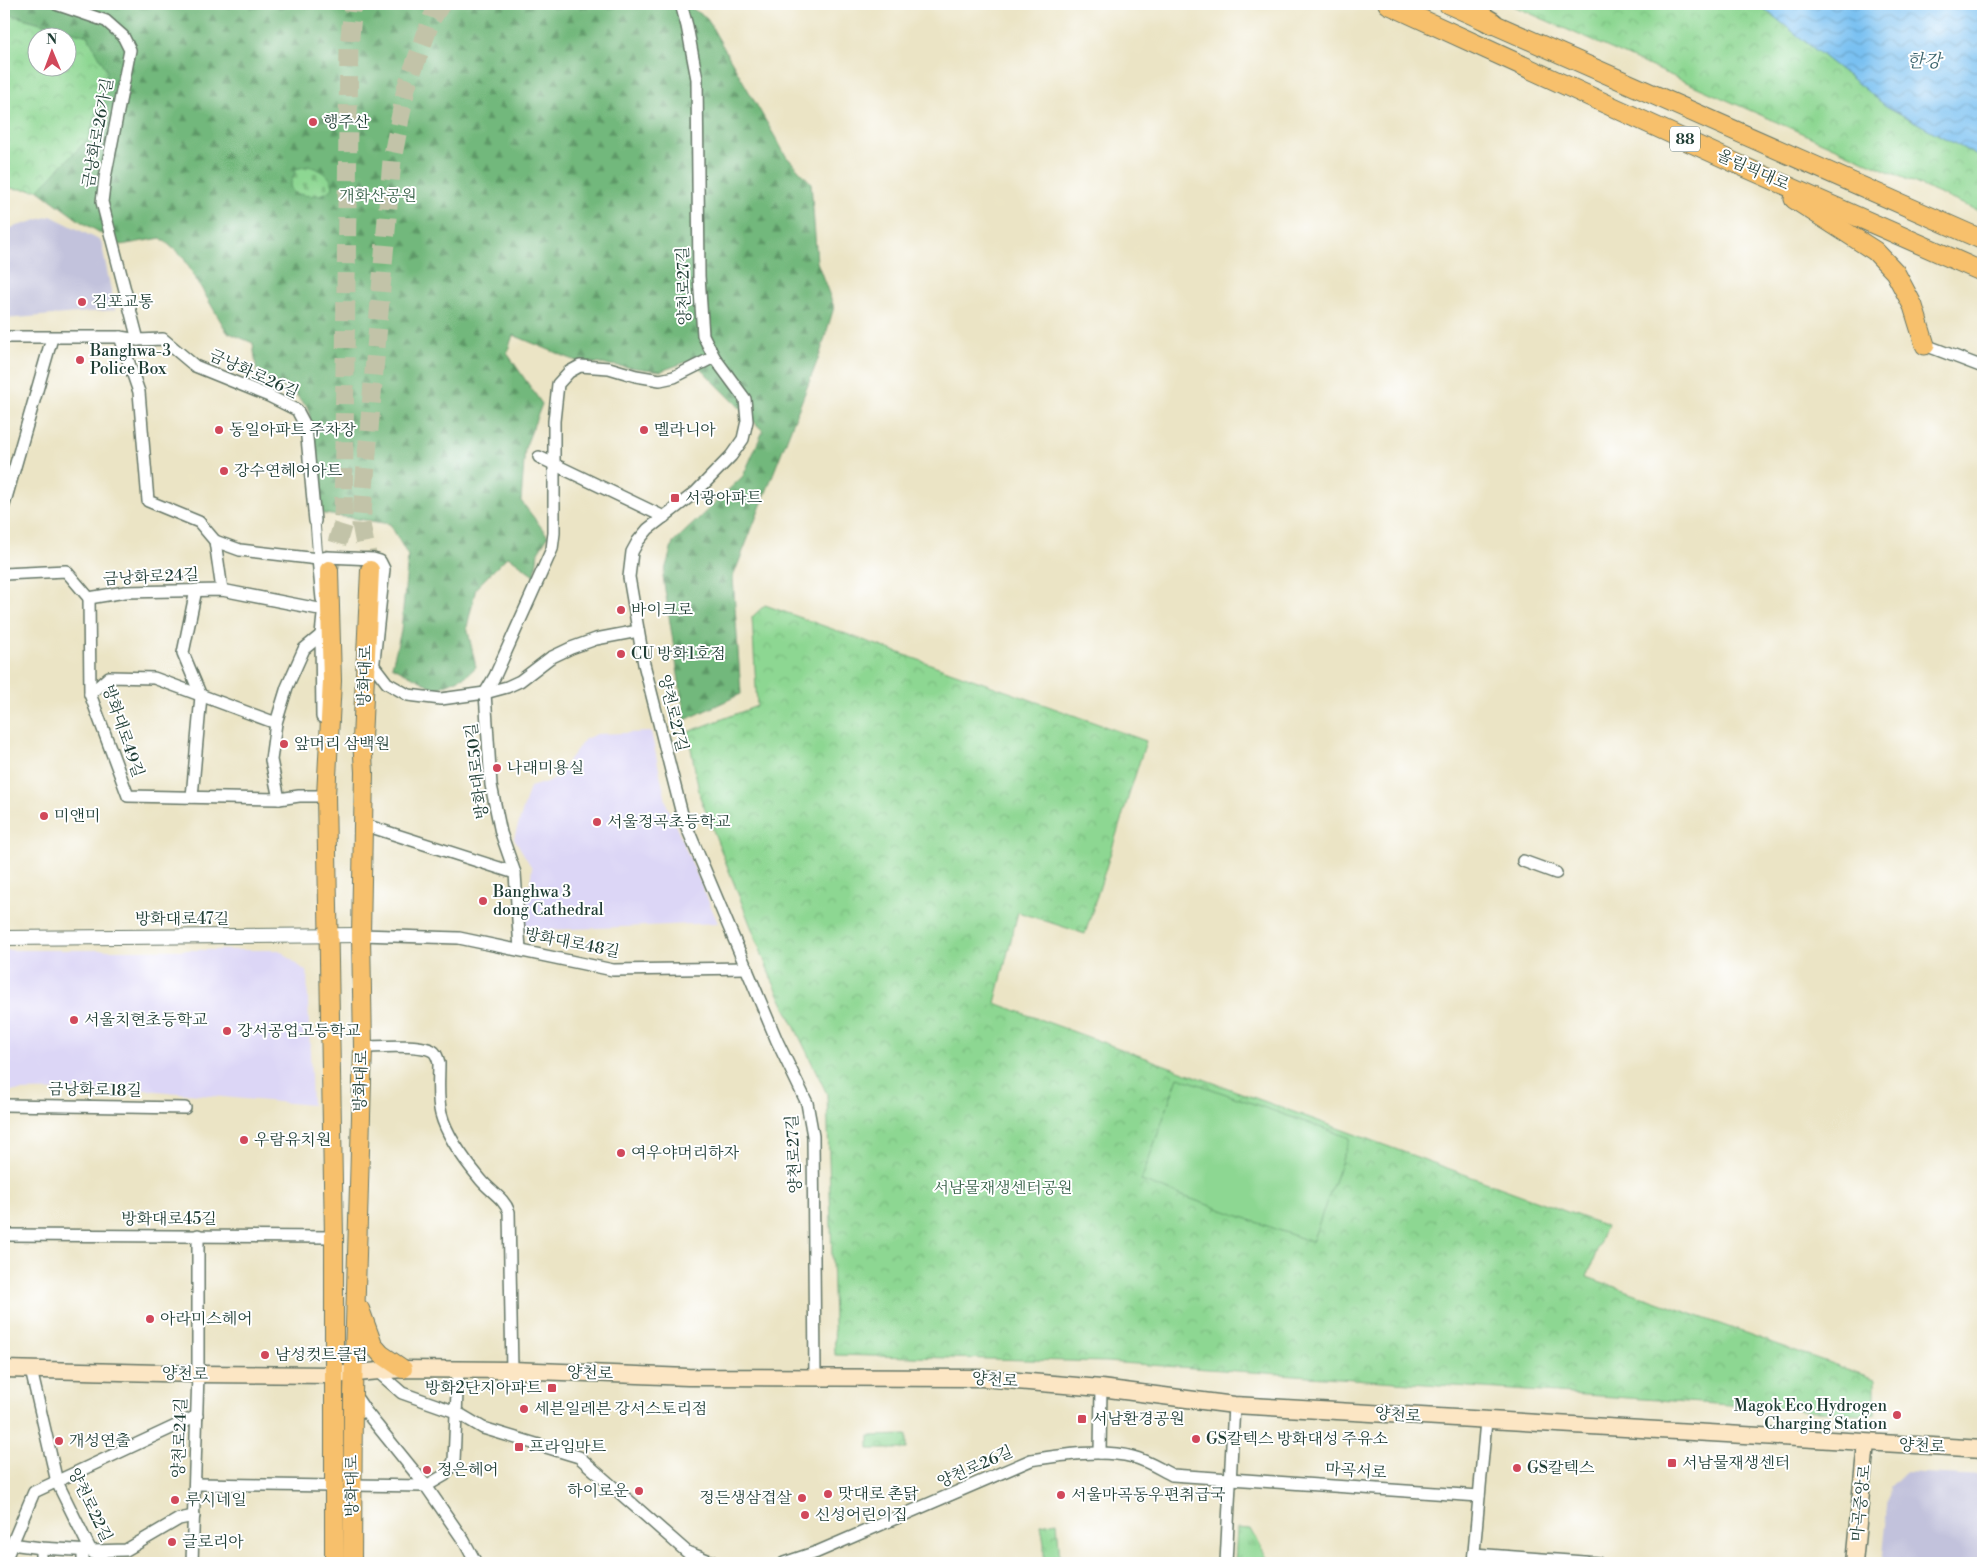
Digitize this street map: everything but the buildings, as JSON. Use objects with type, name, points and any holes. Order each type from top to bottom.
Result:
[{"type":"highway","name":"올림픽대로","points":[[1388,4],[1742,166],[1983,272]]},
{"type":"highway","name":"올림픽대로","points":[[1448,4],[1983,240]]},
{"type":"highway","points":[[1460,4],[1492,23]]},
{"type":"highway","points":[[1742,166],[1875,251],[1895,272],[1913,306],[1925,345]]},
{"type":"main road","name":"방화대로","points":[[323,565],[332,681],[326,796],[334,1237],[334,1563]]},
{"type":"main road","name":"방화대로","points":[[352,1563],[355,1298],[363,1047],[361,935],[364,772],[362,739],[370,570]]},
{"type":"main road","points":[[355,1298],[373,1345],[381,1354],[403,1369]]},
{"type":"main road","name":"양천로","points":[[4,1369],[333,1375],[403,1369],[458,1369],[688,1377],[982,1378],[1101,1388],[1234,1405],[1983,1449]]},
{"type":"main road","name":"마곡중앙로","points":[[1854,1563],[1866,1443]]},
{"type":"street","name":"금낭화로26가길","points":[[56,4],[106,21],[123,36],[130,50],[102,202],[138,340]]},
{"type":"street","name":"양천로27길","points":[[681,4],[688,26],[697,79],[700,310],[703,336],[714,357],[745,399],[747,421],[743,439],[731,456],[696,492],[648,529],[632,552],[629,578],[644,664],[683,818],[777,1042],[807,1103],[813,1136],[816,1376]]},
{"type":"street","name":"금낭화로26길","points":[[4,338],[120,337],[138,340],[163,339],[195,366],[269,396],[297,410],[306,427],[316,521]]},
{"type":"street","points":[[120,337],[139,392],[148,501],[199,522],[214,541],[222,590],[324,610]]},
{"type":"street","points":[[4,505],[52,338]]},
{"type":"street","points":[[1925,345],[1983,367]]},
{"type":"street","points":[[485,693],[495,676],[552,549],[554,533],[554,422],[558,384],[569,372],[580,366],[609,368],[636,376],[660,380],[674,377],[714,357]]},
{"type":"street","points":[[540,457],[664,517]]},
{"type":"street","points":[[316,521],[323,565],[322,734],[326,776]]},
{"type":"street","points":[[214,541],[240,550],[323,565]]},
{"type":"street","points":[[323,565],[327,557],[373,558],[380,561],[384,569],[374,666],[371,740],[364,772]]},
{"type":"street","name":"금낭화로24길","points":[[4,574],[66,571],[89,598],[125,592],[222,590]]},
{"type":"street","points":[[192,797],[201,696],[183,654],[196,590]]},
{"type":"street","name":"방화대로49길","points":[[89,598],[90,694],[128,796],[279,799],[299,796],[326,796]]},
{"type":"street","points":[[374,666],[388,683],[408,695],[441,699],[485,693],[507,687],[550,658],[571,648],[596,639],[638,631]]},
{"type":"street","points":[[279,799],[271,760],[276,723],[287,687],[304,649],[322,635]]},
{"type":"street","points":[[90,694],[109,677],[154,678],[276,723]]},
{"type":"street","name":"방화대로50길","points":[[485,693],[491,785],[501,833],[515,873],[520,950]]},
{"type":"street","points":[[362,824],[515,873]]},
{"type":"street","points":[[1523,861],[1556,873]]},
{"type":"street","name":"방화대로48길","points":[[361,935],[459,938],[613,970],[747,968]]},
{"type":"street","name":"방화대로47길","points":[[4,938],[328,937],[361,935]]},
{"type":"street","points":[[363,1047],[420,1048],[434,1053],[438,1057],[440,1112],[446,1126],[483,1183],[506,1204],[509,1212],[512,1370]]},
{"type":"street","name":"금낭화로18길","points":[[4,1105],[185,1108]]},
{"type":"street","name":"방화대로45길","points":[[4,1235],[334,1237]]},
{"type":"street","name":"양천로24길","points":[[192,1563],[198,1374],[198,1235]]},
{"type":"street","points":[[352,1485],[426,1486],[445,1475],[454,1461],[458,1369]]},
{"type":"street","name":"양천로22길","points":[[31,1370],[57,1482],[87,1551],[106,1563]]},
{"type":"street","points":[[377,1371],[402,1393],[456,1412],[484,1428],[580,1457],[687,1552],[715,1563]]},
{"type":"street","points":[[1100,1453],[1101,1388]]},
{"type":"street","points":[[353,1393],[426,1486],[464,1541],[476,1563]]},
{"type":"street","points":[[1226,1563],[1234,1405]]},
{"type":"street","points":[[4,1563],[8,1546],[34,1492],[197,1416]]},
{"type":"street","points":[[1486,1421],[1473,1558],[1598,1563]]},
{"type":"street","name":"마곡서로","points":[[1100,1453],[1134,1457],[1172,1475],[1479,1496]]},
{"type":"street","name":"양천로26길","points":[[784,1563],[834,1544],[1031,1460],[1100,1453]]},
{"type":"street","points":[[195,1484],[333,1486]]},
{"type":"street","points":[[8,1546],[87,1551],[126,1550],[179,1519],[194,1516]]},
{"type":"street","points":[[4,1533],[8,1546]]},
{"type":"street","points":[[41,1548],[41,1563]]},
{"type":"street","points":[[83,1563],[87,1551]]},
{"type":"shaded area","points":[[51,216],[101,241],[115,310],[4,319],[4,230]]},
{"type":"shaded area","name":"서울정곡초등학교","points":[[651,732],[667,806],[718,923],[524,931],[532,868],[514,838],[530,787],[553,780],[585,739],[597,734]]},
{"type":"shaded area","points":[[4,950],[279,950],[307,972],[312,1105],[145,1090],[4,1091]]},
{"type":"shaded area","points":[[1905,1472],[1983,1476],[1983,1563],[1882,1563],[1890,1487]]},
{"type":"green space","name":"개화산공원","points":[[4,4],[684,4],[706,17],[786,156],[811,183],[817,262],[834,307],[820,354],[733,577],[741,694],[685,720],[663,577],[673,543],[743,476],[763,431],[692,360],[661,371],[576,361],[513,335],[507,353],[542,404],[525,448],[521,501],[548,536],[538,552],[535,576],[508,556],[476,588],[467,627],[476,667],[466,676],[436,689],[392,666],[401,631],[408,556],[390,524],[318,513],[309,409],[294,393],[257,374],[253,343],[227,332],[183,257],[161,238],[121,245],[80,221],[38,190],[89,138],[88,36],[78,33],[78,28],[59,28],[4,13]]},
{"type":"green space","points":[[1509,4],[1758,4],[1886,106],[1983,159],[1983,213]]},
{"type":"green space","points":[[4,13],[59,28],[28,28],[28,78],[78,78],[78,33],[88,36],[107,71],[89,138],[38,190],[4,188]]},
{"type":"green space","points":[[308,166],[328,176],[333,188],[324,194],[313,196],[293,192],[290,186],[296,169]]},
{"type":"green space","name":"서남물재생센터공원","points":[[765,605],[1146,741],[1085,934],[1018,912],[995,1003],[1606,1226],[1587,1277],[1875,1379],[1875,1415],[1106,1362],[835,1355],[827,1094],[772,980],[700,797],[688,732],[757,706],[752,617]]},
{"type":"green space","points":[[1178,1077],[1350,1138],[1312,1242],[1141,1181]]},
{"type":"green space","points":[[907,1435],[907,1449],[869,1449],[869,1436]]},
{"type":"green space","points":[[1057,1521],[1060,1560],[1044,1562],[1041,1524]]},
{"type":"green space","points":[[1237,1528],[1251,1529],[1270,1563],[1235,1563]]},
{"type":"water","name":"한강","points":[[1758,4],[1983,4],[1983,159],[1886,106]]},
{"type":"tunnel","points":[[329,570],[343,523],[349,48],[353,4]]},
{"type":"tunnel","points":[[370,570],[361,524],[392,160],[406,88],[432,18],[441,4]]},
{"type":"place","name":"행주산","points":[[313,122]]},
{"type":"place","name":"김포교통","points":[[82,302]]},
{"type":"place","name":"Banghwa-3 Police Box","points":[[80,360]]},
{"type":"place","name":"동일아파트 주차장","points":[[219,430]]},
{"type":"place","name":"멜라니아","points":[[644,430]]},
{"type":"place","name":"강수연헤어아트","points":[[224,471]]},
{"type":"place","name":"서광아파트","points":[[675,498]]},
{"type":"place","name":"바이크로","points":[[621,610]]},
{"type":"place","name":"CU 방화1호점","points":[[621,654]]},
{"type":"place","name":"앞머리 삼백원","points":[[284,744]]},
{"type":"place","name":"나래미용실","points":[[497,768]]},
{"type":"place","name":"미앤미","points":[[44,816]]},
{"type":"place","name":"서울정곡초등학교","points":[[597,822]]},
{"type":"place","name":"Banghwa 3 dong Cathedral","points":[[483,901]]},
{"type":"place","name":"서울치현초등학교","points":[[74,1020]]},
{"type":"place","name":"강서공업고등학교","points":[[227,1031]]},
{"type":"place","name":"우람유치원","points":[[244,1140]]},
{"type":"place","name":"여우야머리하자","points":[[621,1153]]},
{"type":"place","name":"아라미스헤어","points":[[150,1319]]},
{"type":"place","name":"남성컷트클럽","points":[[265,1355]]},
{"type":"place","name":"방화2단지아파트","points":[[552,1388]]},
{"type":"place","name":"세븐일레븐 강서스토리점","points":[[524,1409]]},
{"type":"place","name":"Magok Eco Hydrogen Charging Station","points":[[1897,1415]]},
{"type":"place","name":"서남환경공원","points":[[1082,1419]]},
{"type":"place","name":"GS칼텍스 방화대성 주유소","points":[[1196,1439]]},
{"type":"place","name":"개성연출","points":[[59,1441]]},
{"type":"place","name":"프라임마트","points":[[519,1447]]},
{"type":"place","name":"서남물재생센터","points":[[1672,1463]]},
{"type":"place","name":"GS칼텍스","points":[[1517,1468]]},
{"type":"place","name":"정은헤어","points":[[427,1470]]},
{"type":"place","name":"하이로운","points":[[639,1491]]},
{"type":"place","name":"맛대로 촌닭","points":[[828,1494]]},
{"type":"place","name":"서울마곡동우편취급국","points":[[1061,1495]]},
{"type":"place","name":"정든생삼겹살","points":[[802,1498]]},
{"type":"place","name":"루시네일","points":[[175,1500]]},
{"type":"place","name":"신성어린이집","points":[[805,1515]]},
{"type":"place","name":"글로리아","points":[[172,1542]]}]
